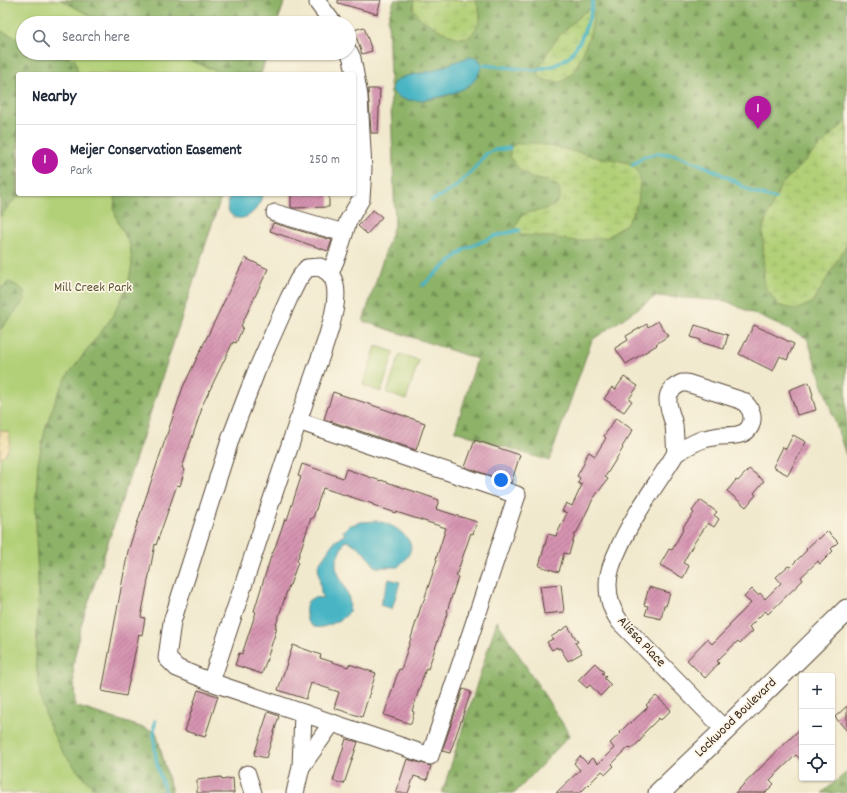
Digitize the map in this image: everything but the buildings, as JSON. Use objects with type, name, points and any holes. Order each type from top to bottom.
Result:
[{"type":"main road","name":"Lockwood Boulevard","points":[[659,793],[847,610]]},
{"type":"street","points":[[318,0],[318,3],[328,16]]},
{"type":"street","points":[[352,60],[355,72]]},
{"type":"street","points":[[330,273],[338,254],[348,221],[361,199],[363,169],[359,96],[356,80]]},
{"type":"street","points":[[275,213],[344,233]]},
{"type":"street","points":[[211,682],[298,421],[323,349],[334,312],[336,296],[335,284],[330,273],[320,267],[307,268],[298,280],[256,372],[231,437],[172,622],[167,658],[177,668],[211,682],[430,756],[517,495],[298,421]]},
{"type":"street","name":"Alissa Place","points":[[676,453],[675,431],[668,405],[668,397],[671,390],[676,386],[682,383],[687,383],[743,401],[752,412],[752,420],[748,430],[741,434],[705,439],[676,453],[634,517],[622,539],[610,570],[608,584],[609,596],[612,609],[620,622],[725,730]]},
{"type":"street","points":[[295,793],[301,767],[303,713]]},
{"type":"street","points":[[301,767],[332,723]]},
{"type":"street","points":[[247,774],[253,793]]},
{"type":"green space","name":"Mill Creek Park","points":[[0,0],[285,0],[279,16],[16,16],[16,60],[265,60],[262,72],[16,72],[16,196],[221,196],[81,625],[73,665],[75,706],[156,732],[172,793],[0,793]]},
{"type":"green space","points":[[61,0],[285,0],[279,16],[92,16]]},
{"type":"green space","points":[[394,0],[847,0],[846,455],[807,338],[726,301],[656,296],[592,340],[549,461],[455,431],[477,359],[363,321],[395,222],[388,19]],"holes":[[[462,59],[465,88],[445,96],[419,101],[399,78],[433,71]]]},
{"type":"green space","points":[[414,0],[475,0],[478,6],[480,20],[469,37],[458,38],[443,32],[421,19],[413,10]]},
{"type":"green space","points":[[592,8],[593,22],[591,31],[584,50],[572,73],[561,82],[548,81],[539,77],[539,69],[549,50],[559,36],[583,13]]},
{"type":"green space","points":[[0,31],[16,37],[16,60],[75,60],[78,72],[16,72],[16,196],[20,196],[12,202],[0,217]]},
{"type":"green space","points":[[189,60],[265,60],[262,72],[218,72]]},
{"type":"green space","points":[[847,121],[847,244],[813,302],[796,310],[778,305],[764,285],[763,227],[781,185]]},
{"type":"green space","points":[[536,143],[599,158],[629,163],[636,168],[640,179],[638,203],[627,223],[608,237],[577,241],[522,235],[516,227],[519,219],[523,215],[551,207],[560,198],[559,187],[548,181],[531,178],[518,168],[510,157],[510,148],[515,144]]},
{"type":"green space","points":[[116,196],[221,196],[81,625],[73,665],[75,706],[156,732],[172,793],[98,793],[80,774],[60,748],[48,723],[40,696],[36,662],[38,578],[36,499],[38,462],[46,426],[57,396],[68,375],[113,316],[128,285],[132,264],[130,245],[118,222],[114,210]]},
{"type":"green space","points":[[9,282],[23,291],[26,296],[25,300],[0,330],[0,289]]},
{"type":"green space","points":[[376,346],[394,352],[381,392],[363,385]]},
{"type":"green space","points":[[400,354],[419,360],[406,400],[387,393]]},
{"type":"green space","points":[[497,621],[570,735],[515,793],[442,793]]},
{"type":"green space","points":[[847,772],[847,793],[822,793]]},
{"type":"sand","points":[[0,430],[8,432],[10,443],[3,456],[0,458]]},
{"type":"water","points":[[470,57],[479,59],[482,65],[474,80],[461,90],[445,96],[426,100],[410,100],[400,98],[392,90],[393,83],[402,77],[429,72]]},
{"type":"water","points":[[230,196],[262,196],[258,206],[253,212],[243,218],[237,218],[227,209]]},
{"type":"water","points":[[376,521],[393,527],[407,538],[411,546],[409,554],[398,567],[376,567],[360,548],[350,542],[345,541],[336,566],[349,598],[349,611],[344,617],[334,623],[318,628],[313,627],[307,621],[306,605],[314,598],[323,598],[321,593],[318,565],[333,543],[345,534],[343,531],[348,526],[361,522]]},
{"type":"water","points":[[389,579],[400,582],[392,609],[380,605]]},
{"type":"waterway","points":[[482,65],[535,70],[556,65],[569,57],[580,41],[590,17],[593,0]]},
{"type":"waterway","points":[[431,201],[453,189],[473,170],[486,154],[495,150],[510,148]]},
{"type":"waterway","points":[[632,165],[643,157],[658,153],[677,155],[709,168],[752,192],[775,199]]},
{"type":"waterway","points":[[423,285],[465,249],[495,236],[519,230]]},
{"type":"waterway","points":[[155,721],[154,739],[156,761],[166,793]]},
{"type":"place","name":"Meijer Conservation Easement","points":[[758,129]]}]
